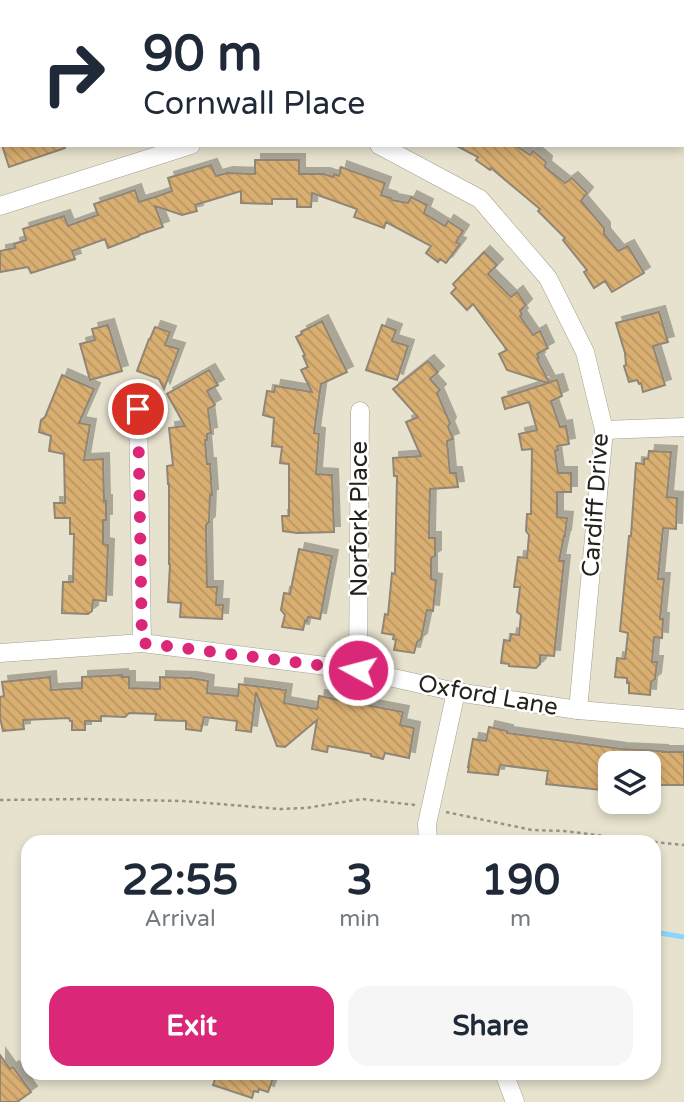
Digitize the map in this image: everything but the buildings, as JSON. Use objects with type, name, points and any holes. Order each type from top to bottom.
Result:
[{"type":"street","points":[[0,206],[185,147]]},
{"type":"street","name":"Cardiff Drive","points":[[383,147],[480,199],[548,278],[585,352],[604,430],[578,710]]},
{"type":"street","points":[[138,409],[142,643]]},
{"type":"street","name":"Norfork Place","points":[[358,670],[360,411]]},
{"type":"street","points":[[604,430],[684,427]]},
{"type":"street","name":"Oxford Lane","points":[[0,653],[142,643],[358,670],[456,692],[578,710],[684,719]]},
{"type":"street","points":[[427,835],[426,824],[456,692]]},
{"type":"street","points":[[507,1080],[515,1102]]},
{"type":"path","points":[[0,800],[183,801],[280,809],[306,808],[362,799],[409,804],[532,830],[597,835]]},
{"type":"path","points":[[661,843],[684,845]]},
{"type":"waterway","points":[[661,933],[684,937]]},
{"type":"route","points":[[138,409],[142,643],[358,670]]}]
